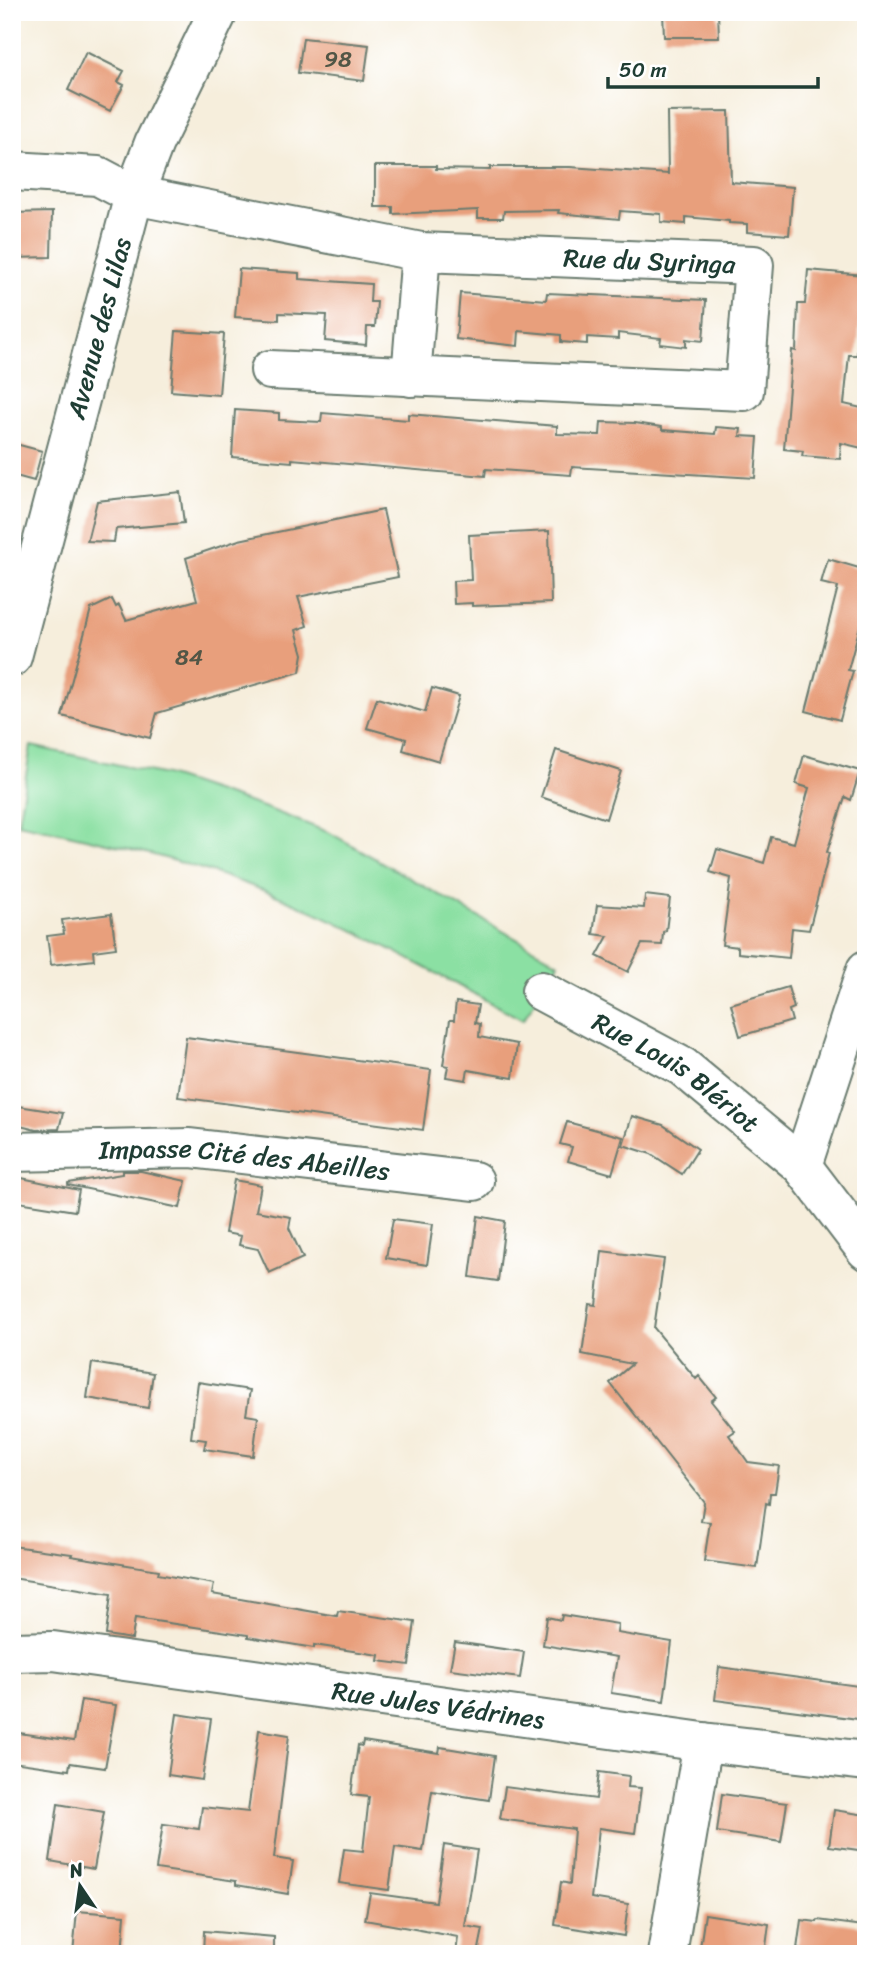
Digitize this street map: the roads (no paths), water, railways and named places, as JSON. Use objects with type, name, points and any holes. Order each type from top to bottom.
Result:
[{"type":"street","name":"Avenue des Lilas","points":[[12,657],[134,195],[154,142],[218,12]]},
{"type":"street","name":"Rue du Syringa","points":[[12,171],[98,176],[134,195],[421,252],[754,265],[744,391],[270,370]]},
{"type":"street","points":[[411,377],[421,252]]},
{"type":"street","points":[[802,1166],[866,970]]},
{"type":"street","name":"Rue Louis Blériot","points":[[541,992],[683,1067],[802,1166],[866,1250]]},
{"type":"street","name":"Impasse Cité des Abeilles","points":[[12,1152],[190,1149],[474,1181]]},
{"type":"street","name":"Rue Jules Védrines","points":[[12,1652],[53,1651],[703,1742],[866,1761]]},
{"type":"street","points":[[667,1954],[703,1742]]}]
